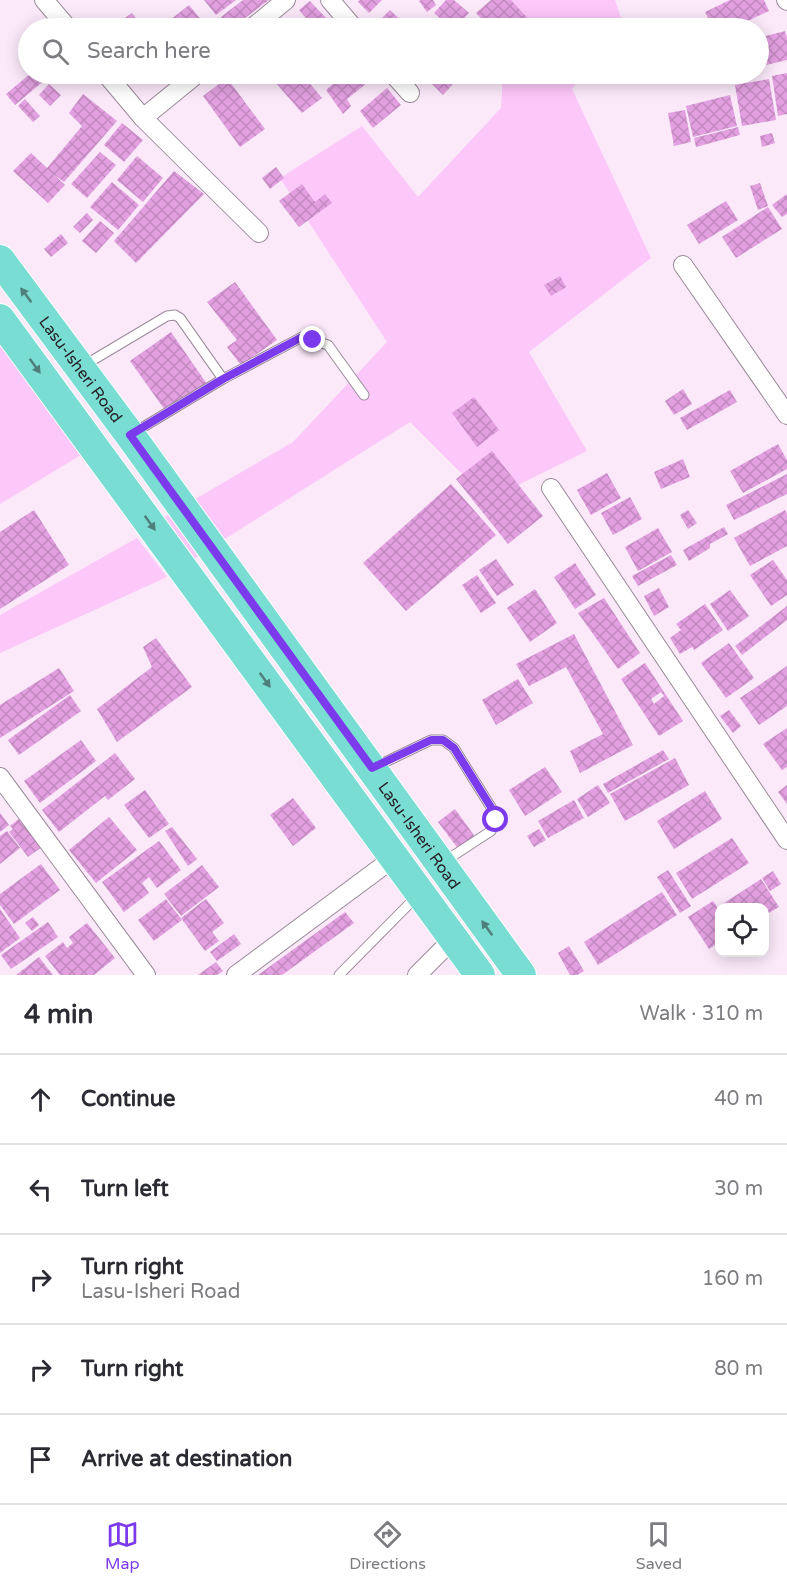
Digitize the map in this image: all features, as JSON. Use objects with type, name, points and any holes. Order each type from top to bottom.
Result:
[{"type":"main road","name":"Lasu-Isheri Road","points":[[0,260],[130,435],[521,975]]},
{"type":"main road","name":"Lasu-Isheri Road","points":[[0,319],[480,975]]},
{"type":"street","points":[[44,0],[59,18]]},
{"type":"street","points":[[264,18],[286,0]]},
{"type":"street","points":[[330,0],[345,18]]},
{"type":"street","points":[[114,84],[143,118],[259,233]]},
{"type":"street","points":[[143,118],[185,84]]},
{"type":"street","points":[[402,84],[410,93]]},
{"type":"street","points":[[683,266],[787,414]]},
{"type":"street","points":[[551,488],[787,840]]},
{"type":"street","points":[[0,777],[146,975]]},
{"type":"street","points":[[236,975],[395,857]]},
{"type":"street","points":[[417,975],[453,939]]},
{"type":"lane","points":[[80,368],[167,316],[175,315],[180,318],[223,379]]},
{"type":"lane","points":[[130,435],[223,379],[302,337],[328,345],[364,396]]},
{"type":"lane","points":[[372,768],[431,740],[443,740],[454,748],[494,812],[496,820],[491,831],[440,864]]},
{"type":"lane","points":[[339,975],[421,893]]},
{"type":"shaded area","points":[[508,0],[615,0],[621,18],[507,18]]},
{"type":"shaded area","points":[[502,84],[576,84],[572,89],[651,258],[529,352],[587,451],[488,500],[410,422],[179,568],[149,526],[293,442],[387,342],[280,178],[362,126],[418,197],[501,108]]},
{"type":"shaded area","points":[[0,336],[81,455],[0,504]]},
{"type":"shaded area","points":[[137,538],[167,577],[0,653],[0,615]]},
{"type":"building","points":[[204,0],[236,0],[216,15]]},
{"type":"building","points":[[243,0],[269,0],[245,18],[221,17]]},
{"type":"building","points":[[360,0],[382,0],[369,13],[358,2]]},
{"type":"building","points":[[433,0],[436,5],[427,12],[419,1]]},
{"type":"building","points":[[446,0],[454,0],[469,13],[464,18],[440,18],[434,13]]},
{"type":"building","points":[[491,0],[511,0],[527,18],[481,18],[476,13]]},
{"type":"building","points":[[730,0],[764,0],[769,11],[754,18],[708,18],[705,12]]},
{"type":"building","points":[[310,1],[326,18],[306,18],[299,10]]},
{"type":"building","points":[[189,5],[200,18],[173,18]]},
{"type":"building","points":[[390,10],[398,18],[382,18]]},
{"type":"building","points":[[132,13],[136,18],[125,18]]},
{"type":"building","points":[[785,31],[787,60],[769,64],[769,35]]},
{"type":"building","points":[[787,73],[787,114],[778,116],[772,76]]},
{"type":"building","points":[[769,79],[776,120],[742,126],[735,85],[769,84]]},
{"type":"building","points":[[18,84],[40,84],[15,105],[6,94]]},
{"type":"building","points":[[49,84],[61,95],[50,106],[39,95]]},
{"type":"building","points":[[219,84],[231,84],[265,129],[240,147],[203,96]]},
{"type":"building","points":[[277,84],[310,84],[322,98],[302,113]]},
{"type":"building","points":[[333,84],[366,84],[347,99],[351,106],[343,114],[326,90]]},
{"type":"building","points":[[432,84],[453,84],[443,95]]},
{"type":"building","points":[[387,88],[401,105],[373,128],[360,111]]},
{"type":"building","points":[[83,94],[117,121],[64,182],[53,174],[65,185],[48,203],[13,171],[31,153],[47,168],[82,126],[69,113]]},
{"type":"building","points":[[730,95],[737,126],[693,137],[686,106]]},
{"type":"building","points":[[25,99],[40,116],[33,122],[18,106]]},
{"type":"building","points":[[685,110],[691,142],[674,146],[668,113]]},
{"type":"building","points":[[122,123],[143,140],[124,162],[104,145]]},
{"type":"building","points":[[738,127],[740,135],[696,147],[694,138]]},
{"type":"building","points":[[772,133],[775,143],[762,147],[760,136]]},
{"type":"building","points":[[100,152],[116,165],[87,198],[71,184]]},
{"type":"building","points":[[137,156],[163,178],[143,202],[117,180]]},
{"type":"building","points":[[276,167],[284,178],[270,189],[262,178]]},
{"type":"building","points":[[174,171],[204,194],[136,263],[114,241]]},
{"type":"building","points":[[112,182],[139,205],[118,230],[90,207]]},
{"type":"building","points":[[760,183],[768,206],[758,210],[750,186]]},
{"type":"building","points":[[302,184],[315,202],[325,194],[332,203],[299,227],[279,201]]},
{"type":"building","points":[[787,194],[787,214],[782,217],[772,205]]},
{"type":"building","points":[[726,201],[738,220],[699,244],[687,225]]},
{"type":"building","points":[[768,207],[782,229],[736,258],[722,237]]},
{"type":"building","points":[[87,213],[93,220],[80,233],[73,227]]},
{"type":"building","points":[[100,221],[114,233],[96,253],[82,241]]},
{"type":"building","points":[[61,234],[68,243],[51,257],[44,249]]},
{"type":"building","points":[[560,276],[566,287],[551,296],[544,285]]},
{"type":"building","points":[[235,282],[277,340],[241,365],[227,347],[237,340],[207,302]]},
{"type":"building","points":[[171,332],[207,384],[167,413],[130,361]]},
{"type":"building","points":[[683,389],[692,404],[674,415],[665,401]]},
{"type":"building","points":[[730,390],[737,402],[687,430],[680,418]]},
{"type":"building","points":[[474,397],[499,430],[477,447],[452,413]]},
{"type":"building","points":[[778,444],[787,460],[787,469],[743,493],[730,471]]},
{"type":"building","points":[[492,451],[543,516],[508,544],[456,479]]},
{"type":"building","points":[[683,459],[690,477],[661,489],[654,472]]},
{"type":"building","points":[[607,473],[621,498],[591,515],[577,490]]},
{"type":"building","points":[[787,474],[787,494],[734,520],[726,505]]},
{"type":"building","points":[[451,484],[496,535],[406,611],[363,563]]},
{"type":"building","points":[[630,497],[642,519],[613,535],[601,513]]},
{"type":"building","points":[[34,510],[69,565],[0,609],[0,532]]},
{"type":"building","points":[[688,510],[697,523],[688,529],[680,515]]},
{"type":"building","points":[[785,510],[787,546],[750,566],[734,538]]},
{"type":"building","points":[[724,527],[728,534],[710,544],[710,548],[689,561],[683,550]]},
{"type":"building","points":[[658,528],[672,552],[638,571],[625,547]]},
{"type":"building","points":[[671,555],[677,565],[638,586],[632,576]]},
{"type":"building","points":[[496,559],[514,585],[497,596],[479,570]]},
{"type":"building","points":[[773,560],[787,580],[787,595],[771,606],[750,575]]},
{"type":"building","points":[[575,563],[596,595],[575,609],[554,577]]},
{"type":"building","points":[[477,575],[496,603],[481,613],[462,585]]},
{"type":"building","points":[[659,588],[669,607],[654,616],[644,596]]},
{"type":"building","points":[[535,589],[557,623],[530,642],[507,608]]},
{"type":"building","points":[[730,590],[749,616],[728,631],[710,604]]},
{"type":"building","points":[[604,598],[640,653],[618,669],[578,613]]},
{"type":"building","points":[[705,604],[723,630],[694,650],[692,647],[680,654],[670,638],[681,630],[676,624]]},
{"type":"building","points":[[787,606],[787,620],[742,655],[735,646]]},
{"type":"building","points":[[574,634],[633,745],[580,773],[570,751],[603,734],[566,667],[529,686],[516,664]]},
{"type":"building","points":[[156,638],[192,687],[117,742],[97,709],[152,667],[143,647]]},
{"type":"building","points":[[729,643],[754,678],[726,698],[701,663]]},
{"type":"building","points":[[645,663],[683,721],[659,736],[621,679]],"holes":[[[661,692],[664,696],[654,704],[651,699]]]},
{"type":"building","points":[[787,666],[787,706],[759,725],[740,698]]},
{"type":"building","points":[[59,668],[74,691],[0,738],[0,705]]},
{"type":"building","points":[[518,679],[533,703],[496,725],[482,700]]},
{"type":"building","points":[[70,695],[81,711],[19,755],[8,740]]},
{"type":"building","points":[[729,710],[741,726],[733,733],[720,716]]},
{"type":"building","points":[[787,728],[787,767],[782,770],[763,744]]},
{"type":"building","points":[[81,740],[96,761],[40,803],[24,781]]},
{"type":"building","points":[[663,750],[669,759],[608,793],[603,784]]},
{"type":"building","points":[[115,753],[135,779],[108,800],[105,796],[59,832],[42,810]]},
{"type":"building","points":[[675,758],[689,785],[625,821],[610,794]]},
{"type":"building","points":[[545,767],[562,792],[525,816],[509,790]]},
{"type":"building","points":[[598,785],[610,803],[588,817],[577,799]]},
{"type":"building","points":[[787,785],[787,804],[778,792]]},
{"type":"building","points":[[145,790],[169,824],[149,838],[124,805]]},
{"type":"building","points":[[705,791],[722,819],[674,849],[657,821]]},
{"type":"building","points":[[293,798],[316,828],[293,846],[270,815]]},
{"type":"building","points":[[574,800],[584,818],[548,838],[538,821]]},
{"type":"building","points":[[455,809],[476,838],[459,850],[438,822]]},
{"type":"building","points":[[0,813],[9,825],[0,832]]},
{"type":"building","points":[[109,817],[137,850],[96,883],[69,850]]},
{"type":"building","points":[[20,818],[42,847],[28,857],[9,832],[13,829],[10,826]]},
{"type":"building","points":[[172,827],[197,859],[188,866],[165,831]]},
{"type":"building","points":[[539,829],[546,840],[534,847],[527,836]]},
{"type":"building","points":[[7,831],[20,848],[0,864],[0,836]]},
{"type":"building","points":[[732,838],[749,863],[692,899],[676,873]]},
{"type":"building","points":[[159,841],[181,870],[157,888],[149,877],[142,883],[149,893],[124,912],[102,882]]},
{"type":"building","points":[[41,864],[60,890],[14,924],[0,905],[0,894]]},
{"type":"building","points":[[202,865],[219,887],[181,916],[164,894]]},
{"type":"building","points":[[668,870],[691,906],[680,913],[657,877]]},
{"type":"building","points":[[773,871],[781,884],[770,891],[762,878]]},
{"type":"building","points":[[761,879],[779,907],[769,913],[769,903],[724,903]]},
{"type":"building","points":[[662,892],[677,915],[598,965],[584,942]]},
{"type":"building","points":[[166,899],[182,920],[154,941],[138,920]]},
{"type":"building","points":[[206,899],[224,923],[212,932],[219,941],[205,951],[181,918]]},
{"type":"building","points":[[713,901],[715,904],[715,945],[709,949],[688,917]]},
{"type":"building","points":[[0,909],[20,938],[0,953]]},
{"type":"building","points":[[345,912],[354,923],[282,975],[258,975]]},
{"type":"building","points":[[33,917],[39,925],[32,931],[25,923]]},
{"type":"building","points":[[48,922],[58,937],[11,969],[1,955]]},
{"type":"building","points":[[87,923],[115,958],[94,975],[60,975],[45,956],[63,942],[67,948],[73,943],[69,937]]},
{"type":"building","points":[[234,934],[241,944],[217,961],[210,952]]},
{"type":"building","points":[[569,946],[584,971],[577,975],[570,975],[558,953]]},
{"type":"building","points":[[39,957],[53,975],[16,975]]},
{"type":"building","points":[[216,962],[223,971],[217,975],[198,975]]},
{"type":"route","points":[[313,340],[302,337],[223,379],[130,435],[372,768],[431,740],[443,740],[454,748],[494,812],[496,820]]}]
